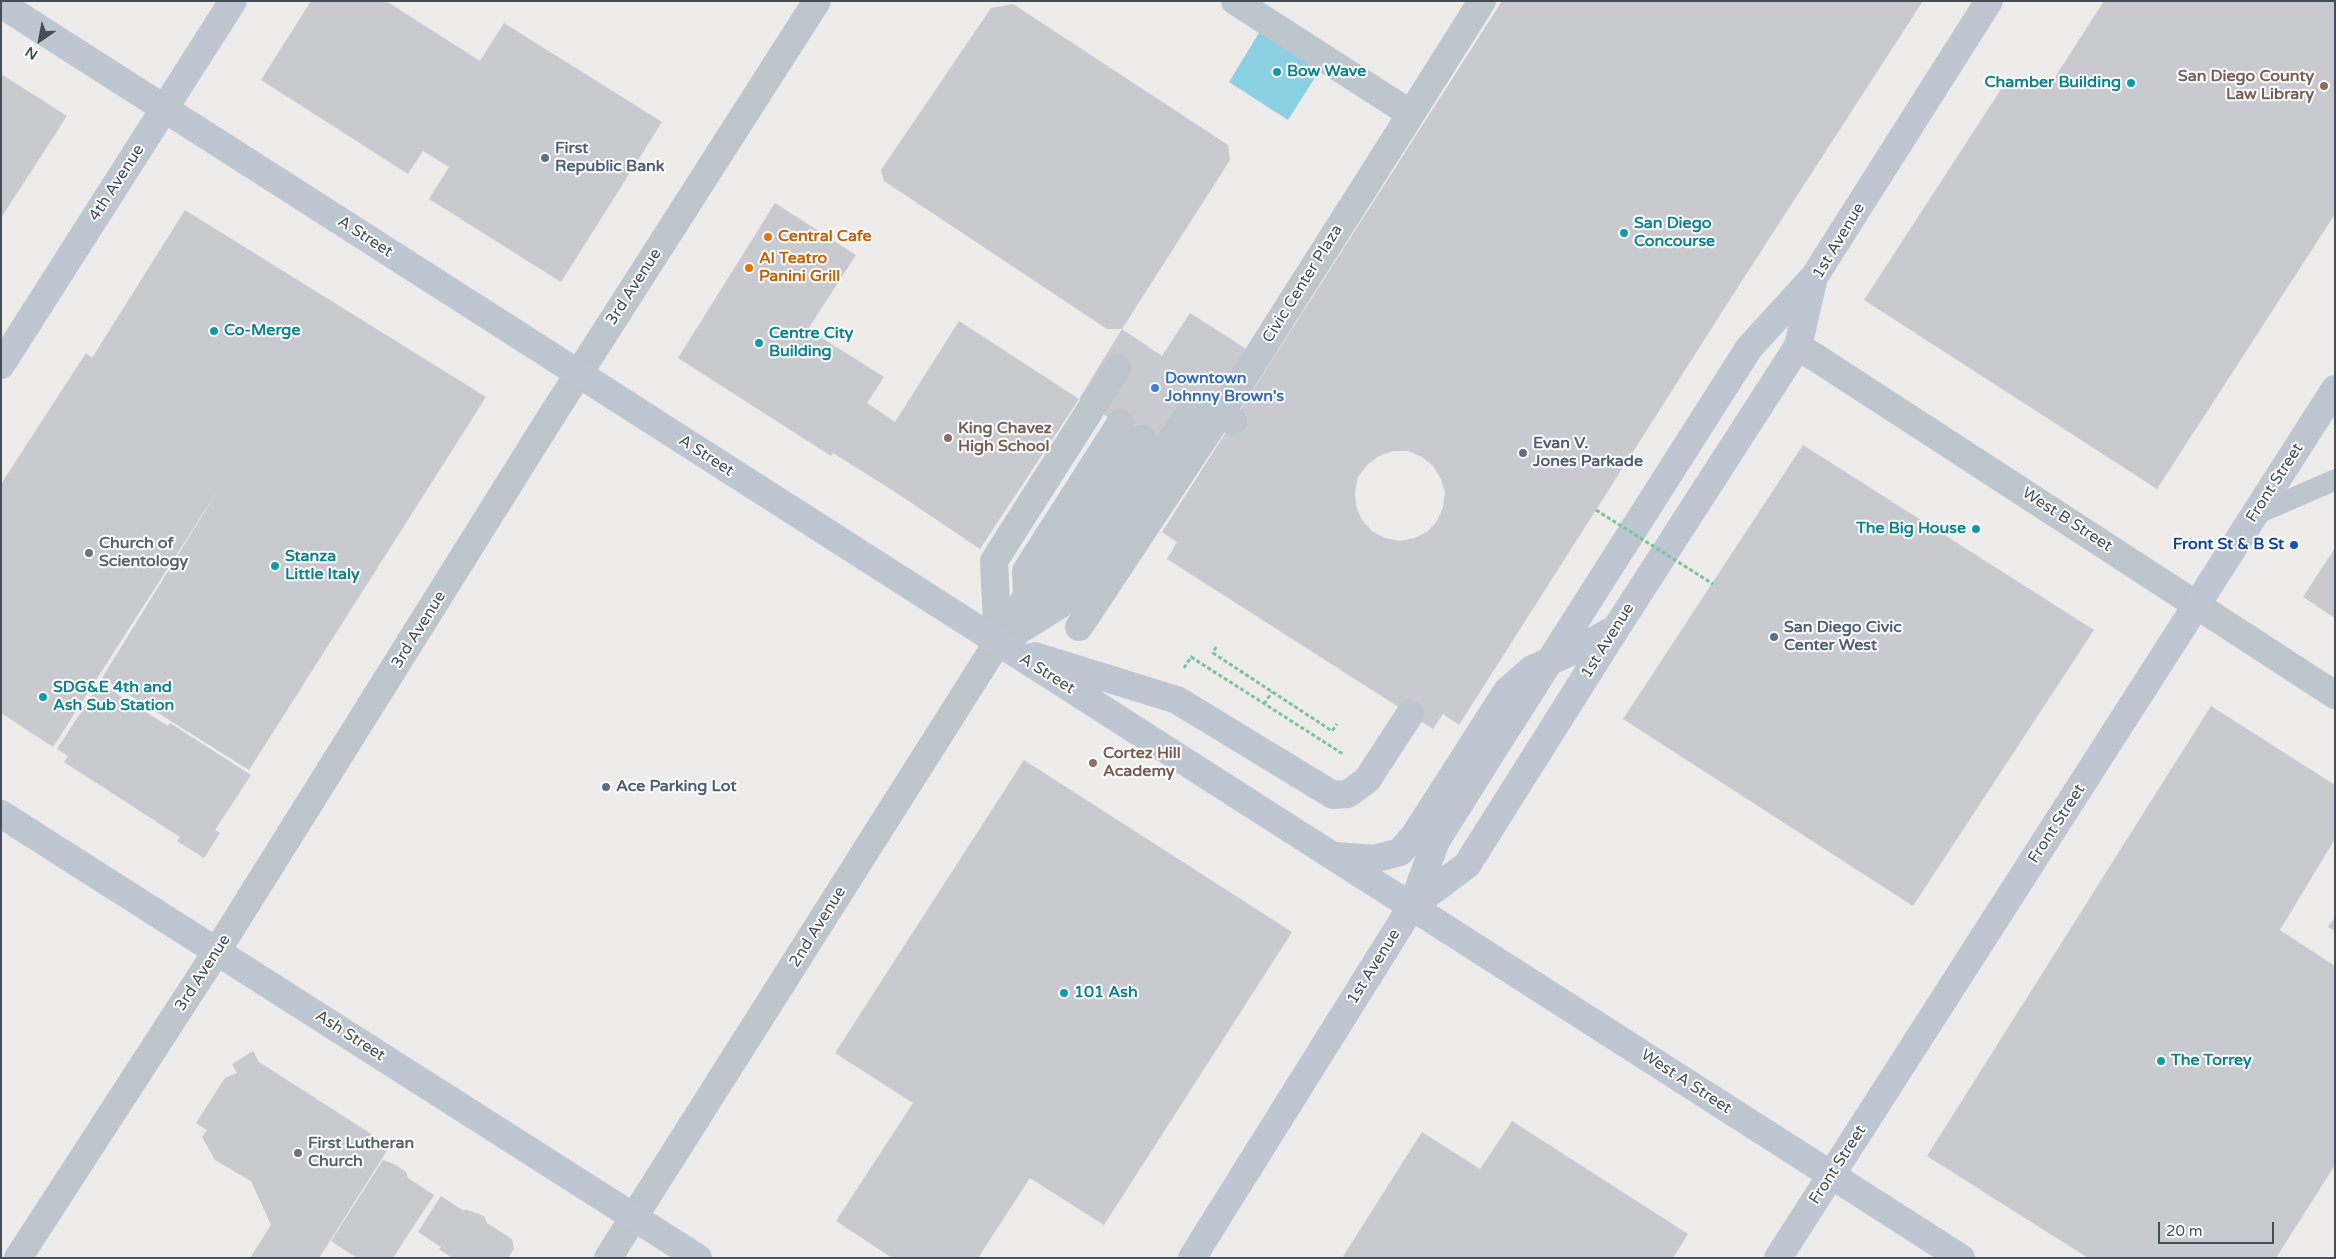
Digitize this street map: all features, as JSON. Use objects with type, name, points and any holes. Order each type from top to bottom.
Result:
[{"type":"main road","name":"4th Avenue","points":[[1,365],[233,1]]},
{"type":"main road","name":"1st Avenue","points":[[1192,1258],[1412,906],[1467,865],[1615,630],[1798,346],[1814,277],[1989,1]]},
{"type":"main road","name":"A Street","points":[[1,4],[998,644],[1412,906]]},
{"type":"main road","points":[[1412,906],[1436,841],[1749,348],[1814,277]]},
{"type":"main road","name":"Front Street","points":[[1778,1258],[2335,389]]},
{"type":"main road","points":[[1333,856],[1374,859],[1400,852],[1414,836],[1507,691],[1532,669],[1615,630]]},
{"type":"main road","points":[[998,644],[1177,700],[1322,791],[1333,796],[1348,794],[1367,780],[1410,714]]},
{"type":"main road","name":"Ash Street","points":[[1,814],[698,1258]]},
{"type":"main road","name":"West A Street","points":[[1412,906],[1961,1258]]},
{"type":"street","name":"3rd Avenue","points":[[18,1258],[217,951],[579,374],[818,1]]},
{"type":"street","points":[[1235,1],[1411,114]]},
{"type":"street","name":"Civic Center Plaza","points":[[1079,627],[1241,382],[1482,1]]},
{"type":"street","name":"West B Street","points":[[1798,346],[2335,695]]},
{"type":"street","points":[[1117,368],[994,561],[998,644],[1066,601],[1190,412],[1213,412],[1233,421]]},
{"type":"street","name":"2nd Avenue","points":[[608,1258],[1028,596],[1047,586],[1131,431]]},
{"type":"lane","points":[[2254,515],[2335,480]]},
{"type":"path","points":[[1596,510],[1713,584]]},
{"type":"path","points":[[1216,647],[1212,653],[1332,731],[1337,724]]},
{"type":"path","points":[[1182,670],[1191,656],[1345,756]]},
{"type":"path","points":[[1264,704],[1272,692]]},
{"type":"water","name":"Bow Wave","points":[[1265,23],[1325,62],[1288,120],[1229,82]]},
{"type":"building","points":[[311,1],[386,1],[480,61],[504,23],[662,122],[561,282],[429,199],[449,167],[423,151],[408,174],[261,80]]},
{"type":"building","points":[[1502,1],[1923,1],[1736,290],[1459,725],[1443,714],[1433,729],[1167,559],[1177,542],[1162,532]],"holes":[[[1393,451],[1408,451],[1422,457],[1433,466],[1441,479],[1445,492],[1443,507],[1437,521],[1427,532],[1414,538],[1400,541],[1385,538],[1372,531],[1362,520],[1356,506],[1355,492],[1358,477],[1367,465],[1379,456]]]},
{"type":"building","points":[[2104,1],[2335,1],[2335,214],[2157,489],[1864,300],[2007,80],[2023,90],[2032,77],[2048,88]]},
{"type":"building","points":[[1013,4],[1228,145],[1230,160],[1122,329],[1107,329],[884,181],[881,170],[991,8]]},
{"type":"building","points":[[1,74],[67,116],[1,218]]},
{"type":"building","points":[[775,203],[856,255],[808,329],[884,377],[867,403],[895,422],[959,321],[1079,399],[980,549],[892,490],[833,453],[831,456],[678,358]]},
{"type":"building","points":[[185,210],[486,397],[249,770],[102,678],[220,487],[53,747],[1,713],[1,484],[86,353],[92,358]]},
{"type":"building","name":"Downtown Johnny Brown's","points":[[1190,313],[1248,350],[1177,461],[1079,399],[1122,329],[1162,356]]},
{"type":"building","points":[[1803,445],[2094,630],[1913,906],[1623,719]]},
{"type":"building","points":[[2335,548],[2335,618],[2303,597]]},
{"type":"building","points":[[100,683],[168,726],[170,723],[251,775],[215,830],[220,833],[204,858],[177,841],[180,837],[64,762],[68,756],[57,749]]},
{"type":"building","name":"The Torrey","points":[[2211,706],[2335,785],[2335,839],[2280,930],[2335,966],[2335,1165],[2276,1258],[2088,1258],[1927,1156]]},
{"type":"building","name":"101 Ash","points":[[1024,760],[1292,932],[1104,1225],[1030,1178],[978,1258],[892,1258],[836,1221],[913,1103],[835,1053]]},
{"type":"building","points":[[2335,917],[2335,931],[2328,927]]},
{"type":"building","name":"First Lutheran Church","points":[[253,1051],[259,1062],[390,1146],[319,1258],[250,1258],[271,1225],[251,1181],[215,1160],[202,1137],[207,1130],[196,1123],[225,1078],[237,1073],[232,1064]]},
{"type":"building","points":[[1512,1121],[1688,1234],[1673,1258],[1342,1258],[1422,1132],[1480,1169]]},
{"type":"building","points":[[383,1160],[396,1165],[406,1172],[408,1178],[434,1195],[393,1258],[357,1258],[331,1241]]},
{"type":"building","points":[[441,1196],[464,1211],[465,1209],[484,1216],[487,1223],[512,1239],[514,1249],[508,1258],[452,1258],[439,1249],[441,1247],[418,1232]]},
{"type":"place","name":"Bow Wave","points":[[1277,72]]},
{"type":"place","name":"Chamber Building","points":[[2131,83]]},
{"type":"place","name":"San Diego County Law Library","points":[[2324,86]]},
{"type":"place","name":"First Republic Bank","points":[[545,158]]},
{"type":"place","name":"San Diego Concourse","points":[[1624,233]]},
{"type":"place","name":"Central Cafe","points":[[768,237]]},
{"type":"place","name":"Al Teatro Panini Grill","points":[[749,268]]},
{"type":"place","name":"Co-Merge","points":[[214,331]]},
{"type":"place","name":"Centre City Building","points":[[759,343]]},
{"type":"place","name":"Downtown Johnny Brown's","points":[[1155,388]]},
{"type":"place","name":"King Chavez High School","points":[[948,438]]},
{"type":"place","name":"Evan V. Jones Parkade","points":[[1523,453]]},
{"type":"place","name":"The Big House","points":[[1976,529]]},
{"type":"place","name":"Front St & B St","points":[[2294,545]]},
{"type":"place","name":"Church of Scientology","points":[[89,553]]},
{"type":"place","name":"Stanza Little Italy","points":[[275,566]]},
{"type":"place","name":"San Diego Civic Center West","points":[[1774,637]]},
{"type":"place","name":"SDG&E 4th and Ash Sub Station","points":[[43,697]]},
{"type":"place","name":"Cortez Hill Academy","points":[[1093,763]]},
{"type":"place","name":"Ace Parking Lot","points":[[606,787]]},
{"type":"place","name":"101 Ash","points":[[1064,993]]},
{"type":"place","name":"The Torrey","points":[[2161,1061]]},
{"type":"place","name":"First Lutheran Church","points":[[298,1153]]}]
